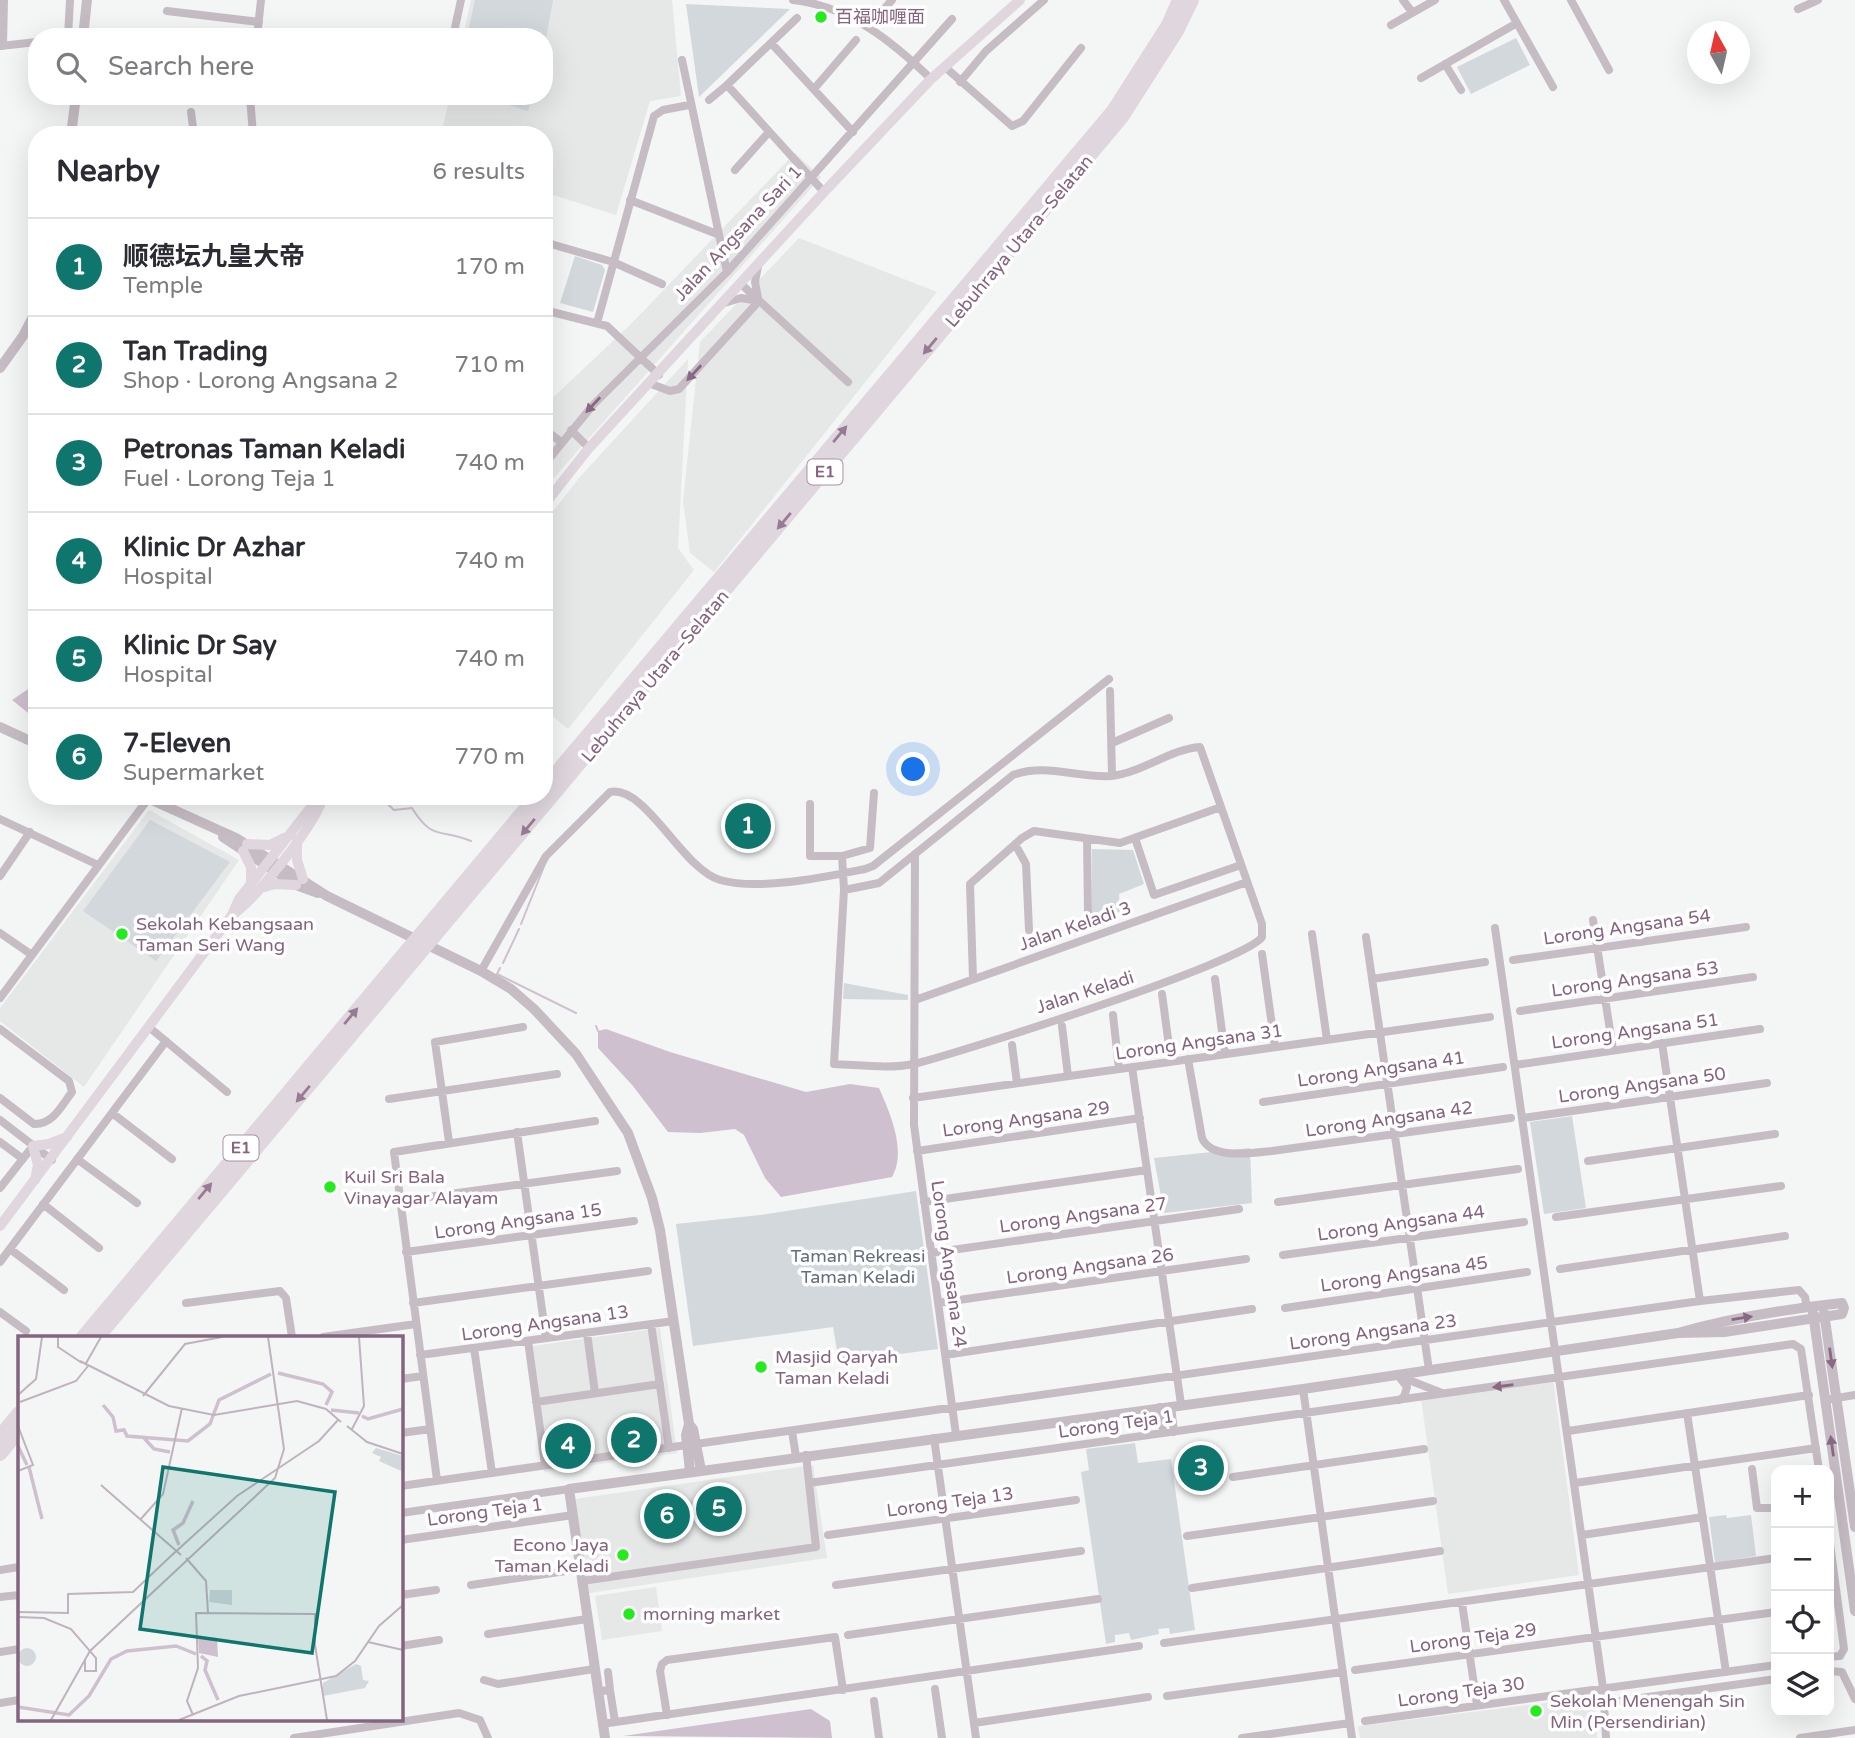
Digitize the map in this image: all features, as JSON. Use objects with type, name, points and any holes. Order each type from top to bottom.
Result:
[{"type":"highway","name":"Lebuhraya Utara–Selatan","points":[[553,776],[1113,111],[1168,25],[1179,0]]},
{"type":"highway","name":"Lebuhraya Utara–Selatan","points":[[553,787],[1122,117],[1177,31],[1192,0]]},
{"type":"highway","name":"Lebuhraya Utara–Selatan","points":[[434,927],[529,805]]},
{"type":"highway","name":"Lebuhraya Utara–Selatan","points":[[99,1336],[405,962],[538,805]]},
{"type":"highway","name":"Lebuhraya Utara–Selatan","points":[[84,1336],[405,962]]},
{"type":"highway","points":[[0,1436],[18,1414]]},
{"type":"highway","points":[[0,1454],[18,1432]]},
{"type":"main road","points":[[553,494],[589,448],[824,192],[931,79],[1020,0]]},
{"type":"main road","points":[[0,1226],[52,1160],[232,915],[294,837],[318,812],[320,805]]},
{"type":"main road","points":[[255,886],[245,848],[270,845],[294,837]]},
{"type":"main road","points":[[255,886],[300,882],[294,837]]},
{"type":"main road","points":[[34,1182],[38,1165],[33,1146],[50,1144],[70,1135]]},
{"type":"street","points":[[4,0],[1,46],[28,43]]},
{"type":"street","points":[[68,28],[70,0]]},
{"type":"street","points":[[84,28],[88,0]]},
{"type":"street","points":[[258,28],[261,0]]},
{"type":"street","points":[[455,28],[461,0]]},
{"type":"street","points":[[793,0],[843,11],[914,62],[931,79]]},
{"type":"street","points":[[868,27],[892,0]]},
{"type":"street","points":[[960,82],[986,51],[1044,0]]},
{"type":"street","points":[[1403,0],[1412,12]]},
{"type":"street","points":[[1391,25],[1435,0]]},
{"type":"street","points":[[1504,0],[1553,87]]},
{"type":"street","points":[[1571,0],[1609,70]]},
{"type":"street","points":[[1798,9],[1818,0]]},
{"type":"street","points":[[167,11],[259,22]]},
{"type":"street","points":[[709,100],[797,18]]},
{"type":"street","name":"Jalan Angsana Sari 1","points":[[553,453],[571,430],[727,272],[952,19]]},
{"type":"street","points":[[1421,78],[1517,23]]},
{"type":"street","points":[[814,89],[856,40]]},
{"type":"street","points":[[772,44],[853,132]]},
{"type":"street","points":[[945,67],[1007,124],[1018,124],[1081,47]]},
{"type":"street","points":[[682,60],[689,105],[727,272]]},
{"type":"street","points":[[1445,64],[1461,90]]},
{"type":"street","points":[[727,85],[824,192]]},
{"type":"street","points":[[72,126],[75,105]]},
{"type":"street","points":[[251,105],[252,126]]},
{"type":"street","points":[[597,323],[654,116],[663,110],[689,105]]},
{"type":"street","points":[[191,112],[193,126]]},
{"type":"street","points":[[735,170],[769,132]]},
{"type":"street","points":[[630,200],[717,234]]},
{"type":"street","points":[[553,245],[613,262],[662,284]]},
{"type":"street","points":[[759,264],[755,282],[759,301]]},
{"type":"street","points":[[741,284],[848,382]]},
{"type":"street","points":[[724,303],[745,298],[759,301]]},
{"type":"street","points":[[553,312],[597,323],[616,332],[642,358],[655,379],[676,391],[759,301]]},
{"type":"street","points":[[0,368],[28,326]]},
{"type":"street","points":[[571,430],[589,448]]},
{"type":"street","points":[[553,436],[561,442]]},
{"type":"street","points":[[481,971],[546,856],[610,792],[628,794],[698,867],[722,881],[779,882],[843,873],[873,866],[1109,679]]},
{"type":"street","points":[[1110,691],[1112,776]]},
{"type":"street","points":[[1112,743],[1169,719]]},
{"type":"street","points":[[0,727],[28,740]]},
{"type":"street","points":[[842,856],[844,890],[879,883],[1013,775],[1029,770],[1047,770],[1112,776],[1200,747],[1247,883]]},
{"type":"street","points":[[810,804],[810,856],[842,856],[870,848],[874,793]]},
{"type":"street","points":[[0,998],[140,805]]},
{"type":"street","points":[[162,805],[218,832],[300,882],[481,971],[511,989],[576,1054],[628,1133],[660,1230],[696,1470]]},
{"type":"street","points":[[973,979],[971,884],[1029,833],[1041,830],[1114,843],[1221,807]]},
{"type":"street","points":[[0,820],[98,865]]},
{"type":"street","points":[[0,876],[30,832]]},
{"type":"street","points":[[1135,838],[1154,895],[1241,865]]},
{"type":"street","points":[[1087,839],[1088,912]]},
{"type":"street","points":[[1015,844],[1026,864],[1029,930]]},
{"type":"street","name":"Lorong Angsana 24","points":[[915,854],[913,1098],[917,1151],[956,1435]]},
{"type":"street","name":"Jalan Keladi 3","points":[[915,1000],[1247,883]]},
{"type":"street","name":"Jalan Keladi","points":[[844,890],[834,1064],[912,1064],[1102,1004],[1223,961],[1254,946],[1262,937],[1262,924],[1247,883]]},
{"type":"street","points":[[1593,920],[1614,1050]]},
{"type":"street","name":"Lorong Angsana 54","points":[[1513,960],[1746,927]]},
{"type":"street","points":[[1495,928],[1568,1430],[1605,1703],[1606,1738]]},
{"type":"street","points":[[0,933],[32,955]]},
{"type":"street","points":[[1312,934],[1327,1040]]},
{"type":"street","points":[[1366,937],[1429,1370]]},
{"type":"street","points":[[1262,954],[1275,1047]]},
{"type":"street","points":[[1372,979],[1485,962]]},
{"type":"street","name":"Lorong Angsana 53","points":[[1520,1011],[1753,976]]},
{"type":"street","points":[[1215,979],[1225,1054]]},
{"type":"street","points":[[1162,994],[1171,1061]]},
{"type":"street","points":[[1113,1014],[1119,1069]]},
{"type":"street","name":"Lorong Angsana 31","points":[[913,1098],[1490,1017]]},
{"type":"street","points":[[1062,1026],[1068,1076]]},
{"type":"street","points":[[449,1142],[435,1042],[523,1027]]},
{"type":"street","points":[[150,1028],[227,1092]]},
{"type":"street","points":[[0,1029],[69,1081],[72,1092],[48,1122],[41,1125],[34,1124],[0,1098]]},
{"type":"street","name":"Lorong Angsana 51","points":[[1515,1065],[1760,1029]]},
{"type":"street","points":[[0,1262],[166,1041]]},
{"type":"street","points":[[1662,1043],[1700,1301]]},
{"type":"street","points":[[1012,1045],[1017,1083]]},
{"type":"street","name":"Lorong Angsana 42","points":[[1188,1059],[1202,1138],[1207,1146],[1236,1153],[1272,1151],[1511,1118]]},
{"type":"street","points":[[1132,1067],[1177,1375],[1163,1433]]},
{"type":"street","name":"Lorong Angsana 41","points":[[1263,1102],[1503,1067]]},
{"type":"street","points":[[389,1099],[557,1074]]},
{"type":"street","name":"Lorong Angsana 50","points":[[1523,1118],[1767,1083]]},
{"type":"street","points":[[112,1113],[172,1159]]},
{"type":"street","name":"Lorong Angsana 29","points":[[917,1151],[1140,1118]]},
{"type":"street","points":[[0,1120],[52,1160]]},
{"type":"street","points":[[437,1480],[394,1153],[449,1142],[596,1121]]},
{"type":"street","points":[[517,1132],[546,1338]]},
{"type":"street","points":[[1588,1161],[1775,1134]]},
{"type":"street","points":[[0,1142],[23,1159]]},
{"type":"street","points":[[0,1188],[33,1146]]},
{"type":"street","points":[[77,1159],[137,1203]]},
{"type":"street","points":[[1278,1202],[1518,1169]]},
{"type":"street","points":[[924,1202],[1147,1170]]},
{"type":"street","points":[[399,1201],[617,1171]]},
{"type":"street","points":[[1556,1217],[1781,1186]]},
{"type":"street","points":[[43,1204],[99,1248]]},
{"type":"street","name":"Lorong Angsana 27","points":[[931,1253],[1239,1209]]},
{"type":"street","name":"Lorong Angsana 15","points":[[406,1252],[634,1221]]},
{"type":"street","name":"Lorong Angsana 44","points":[[1283,1255],[1524,1222]]},
{"type":"street","points":[[1560,1269],[1786,1237]]},
{"type":"street","points":[[10,1249],[64,1290]]},
{"type":"street","name":"Lorong Angsana 26","points":[[938,1303],[1247,1259]]},
{"type":"street","points":[[413,1303],[648,1272]]},
{"type":"street","name":"Lorong Angsana 45","points":[[1285,1308],[1527,1272]]},
{"type":"street","name":"Lorong Angsana 23","points":[[402,1486],[1700,1301],[1799,1290],[1809,1307]]},
{"type":"street","points":[[186,1303],[280,1291],[286,1298],[292,1336]]},
{"type":"street","points":[[402,1513],[696,1470],[1397,1376],[1678,1333],[1724,1332],[1842,1314],[1844,1308],[1842,1303],[1809,1307],[1723,1321],[1678,1333]]},
{"type":"street","points":[[1824,1306],[1855,1527]]},
{"type":"street","points":[[1809,1307],[1813,1319],[1855,1611]]},
{"type":"street","points":[[945,1355],[1252,1308]]},
{"type":"street","points":[[0,1312],[26,1332]]},
{"type":"street","name":"Lorong Angsana 13","points":[[420,1356],[674,1321]]},
{"type":"street","points":[[1800,1321],[1815,1333]]},
{"type":"street","points":[[330,1336],[416,1324]]},
{"type":"street","points":[[651,1324],[669,1448]]},
{"type":"street","points":[[587,1333],[595,1393]]},
{"type":"street","points":[[528,1341],[545,1465]]},
{"type":"street","name":"Lorong Teja 1","points":[[809,1483],[1793,1344],[1801,1349],[1818,1465]]},
{"type":"street","points":[[474,1348],[492,1473]]},
{"type":"street","points":[[402,1379],[423,1376]]},
{"type":"street","points":[[1397,1376],[1445,1394]]},
{"type":"street","points":[[1397,1376],[1407,1387],[1404,1397],[1399,1400]]},
{"type":"street","points":[[1411,1380],[1428,1396]]},
{"type":"street","points":[[536,1402],[660,1384]]},
{"type":"street","points":[[1303,1389],[1352,1738]]},
{"type":"street","points":[[1568,1430],[1809,1395]]},
{"type":"street","points":[[1825,1400],[1855,1395]]},
{"type":"street","points":[[1171,1406],[1174,1432]]},
{"type":"street","points":[[1687,1413],[1726,1672]]},
{"type":"street","points":[[402,1433],[430,1429]]},
{"type":"street","points":[[582,1581],[816,1547],[809,1483],[792,1431]]},
{"type":"street","points":[[934,1438],[976,1738]]},
{"type":"street","points":[[1575,1483],[1816,1448]]},
{"type":"street","points":[[1233,1477],[1424,1449]]},
{"type":"street","points":[[1752,1469],[1757,1508],[1771,1508]]},
{"type":"street","points":[[569,1489],[605,1738]]},
{"type":"street","name":"Lorong Teja 13","points":[[828,1535],[1076,1500]]},
{"type":"street","points":[[1186,1536],[1433,1501]]},
{"type":"street","name":"Lorong Teja 1","points":[[402,1540],[573,1515]]},
{"type":"street","points":[[1582,1535],[1703,1517]]},
{"type":"street","points":[[836,1585],[1081,1550]]},
{"type":"street","points":[[1192,1588],[1440,1551]]},
{"type":"street","points":[[1164,1643],[1771,1559]]},
{"type":"street","points":[[0,1570],[18,1567]]},
{"type":"street","points":[[471,1585],[580,1569]]},
{"type":"street","points":[[1834,1570],[1844,1649],[1840,1656],[1834,1657]]},
{"type":"street","points":[[402,1595],[436,1590]]},
{"type":"street","points":[[0,1597],[18,1595]]},
{"type":"street","points":[[848,1635],[1098,1599]]},
{"type":"street","points":[[1462,1603],[1477,1705]]},
{"type":"street","points":[[1834,1604],[1839,1604]]},
{"type":"street","name":"Lorong Teja 29","points":[[1355,1670],[1771,1613]]},
{"type":"street","points":[[488,1634],[587,1619]]},
{"type":"street","points":[[667,1714],[660,1671],[667,1660],[835,1637],[843,1690]]},
{"type":"street","points":[[402,1646],[439,1640]]},
{"type":"street","points":[[602,1724],[1139,1646]]},
{"type":"street","points":[[0,1652],[18,1649]]},
{"type":"street","name":"Lorong Teja 30","points":[[1365,1721],[1771,1666]]},
{"type":"street","points":[[484,1680],[498,1684],[594,1669]]},
{"type":"street","points":[[1834,1671],[1845,1675],[1855,1699]]},
{"type":"street","points":[[608,1672],[615,1722]]},
{"type":"street","points":[[1167,1696],[1343,1672]]},
{"type":"street","points":[[1605,1703],[1771,1680]]},
{"type":"street","points":[[935,1689],[942,1738]]},
{"type":"street","points":[[597,1691],[610,1690]]},
{"type":"street","points":[[974,1723],[1148,1697]]},
{"type":"street","points":[[0,1703],[18,1700]]},
{"type":"street","points":[[874,1701],[879,1738]]},
{"type":"street","points":[[294,1738],[459,1713],[480,1720],[488,1738]]},
{"type":"street","points":[[1242,1738],[1350,1723]]},
{"type":"street","points":[[1800,1738],[1855,1730]]},
{"type":"shaded area","points":[[471,0],[672,0],[681,96],[650,101],[616,215],[553,195],[553,126],[443,126],[448,105],[553,105],[553,28],[465,28]]},
{"type":"shaded area","points":[[795,153],[821,177],[553,479],[553,398],[631,324]]},
{"type":"shaded area","points":[[799,238],[937,292],[714,572],[690,553],[683,501],[700,342]]},
{"type":"shaded area","points":[[688,359],[678,548],[694,570],[568,729],[553,716],[553,511],[579,478]]},
{"type":"shaded area","points":[[28,689],[28,713],[12,700]]},
{"type":"shaded area","name":"Sekolah Kebangsaan Taman Seri Wang","points":[[149,810],[239,860],[84,1087],[0,1021],[0,1008]]},
{"type":"shaded area","points":[[606,1029],[670,1052],[806,1092],[850,1084],[879,1088],[892,1120],[897,1144],[898,1156],[892,1177],[781,1197],[765,1178],[744,1135],[735,1129],[700,1133],[668,1132],[633,1086],[598,1048],[598,1031]]},
{"type":"shaded area","points":[[660,1328],[677,1453],[544,1472],[526,1347]]},
{"type":"shaded area","points":[[1553,1379],[1579,1575],[1448,1594],[1421,1398]]},
{"type":"shaded area","points":[[813,1465],[827,1558],[582,1594],[568,1500]]},
{"type":"shaded area","name":"morning market","points":[[656,1587],[662,1631],[602,1640],[595,1596]]},
{"type":"shaded area","name":"Sekolah Menengah Sin Min (Persendirian)","points":[[1594,1697],[1597,1738],[1360,1738],[1358,1726]]},
{"type":"shaded area","points":[[811,1709],[830,1721],[832,1738],[623,1736]]},
{"type":"green space","points":[[475,0],[553,0],[548,28],[469,28]]},
{"type":"green space","points":[[686,4],[790,9],[699,97]]},
{"type":"green space","points":[[1516,38],[1530,65],[1471,94],[1457,67]]},
{"type":"green space","points":[[509,105],[530,105],[528,111]]},
{"type":"green space","points":[[575,256],[602,265],[605,270],[593,312],[560,303]]},
{"type":"green space","points":[[150,820],[230,862],[156,961],[83,911]]},
{"type":"green space","points":[[1092,849],[1133,850],[1144,884],[1119,894],[1120,912],[1092,920]]},
{"type":"green space","points":[[844,983],[908,995],[908,1000],[843,999]]},
{"type":"green space","points":[[1572,1116],[1586,1208],[1544,1214],[1530,1122]]},
{"type":"green space","points":[[1250,1148],[1252,1203],[1164,1213],[1154,1158]]},
{"type":"green space","name":"Taman Rekreasi Taman Keladi","points":[[916,1191],[938,1349],[839,1362],[833,1327],[693,1346],[676,1224],[760,1215]]},
{"type":"green space","points":[[1135,1443],[1138,1463],[1171,1459],[1195,1630],[1170,1634],[1169,1628],[1158,1629],[1159,1634],[1131,1640],[1129,1633],[1115,1635],[1115,1642],[1106,1644],[1081,1472],[1089,1470],[1086,1449]]},
{"type":"green space","points":[[1726,1515],[1727,1518],[1751,1515],[1756,1556],[1715,1563],[1709,1517]]},
{"type":"waterway","points":[[389,805],[394,810],[412,808],[419,819],[432,830],[471,841]]},
{"type":"waterway","points":[[521,924],[545,864]]},
{"type":"waterway","points":[[503,963],[519,929]]},
{"type":"waterway","points":[[500,968],[497,974],[576,1013]]},
{"type":"waterway","points":[[596,1026],[598,1031]]},
{"type":"place","name":"百福咖喱面","points":[[821,17]]},
{"type":"place","name":"顺德坛九皇大帝","points":[[748,826]]},
{"type":"place","name":"Sekolah Kebangsaan Taman Seri Wang","points":[[122,934]]},
{"type":"place","name":"Kuil Sri Bala Vinayagar Alayam","points":[[330,1187]]},
{"type":"place","name":"Masjid Qaryah Taman Keladi","points":[[761,1367]]},
{"type":"place","name":"Tan Trading","points":[[634,1440]]},
{"type":"place","name":"Klinic Dr Azhar","points":[[568,1446]]},
{"type":"place","name":"Petronas Taman Keladi","points":[[1201,1468]]},
{"type":"place","name":"Klinic Dr Say","points":[[719,1509]]},
{"type":"place","name":"7-Eleven","points":[[667,1516]]},
{"type":"place","name":"Econo Jaya Taman Keladi","points":[[623,1555]]},
{"type":"place","name":"morning market","points":[[629,1614]]},
{"type":"place","name":"Sekolah Menengah Sin Min (Persendirian)","points":[[1536,1711]]}]
